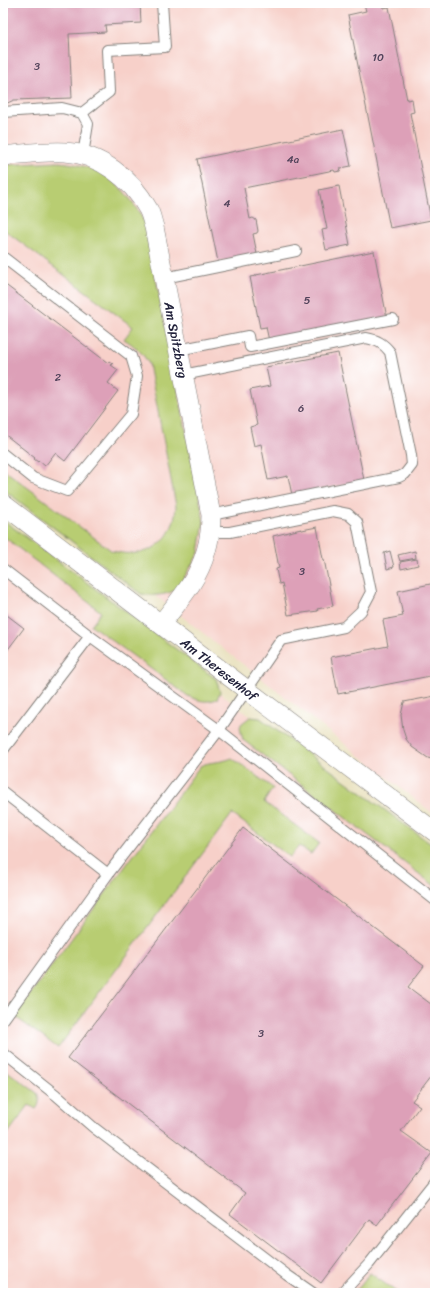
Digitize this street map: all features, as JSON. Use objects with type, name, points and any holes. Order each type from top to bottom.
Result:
[{"type":"street","name":"Am Spitzberg","points":[[3,156],[65,152],[83,155],[101,162],[118,173],[132,186],[149,210],[154,227],[211,524],[207,550],[192,583],[161,624]]},
{"type":"street","name":"Am Theresenhof","points":[[3,504],[435,832]]},
{"type":"lane","points":[[82,113],[109,92],[107,50],[165,47],[162,3]]},
{"type":"lane","points":[[3,112],[62,108],[82,113],[88,124],[83,155]]},
{"type":"lane","points":[[164,278],[296,251]]},
{"type":"lane","points":[[3,257],[131,356],[137,376],[131,414],[67,490],[33,478],[3,454]]},
{"type":"lane","points":[[178,350],[248,336],[250,347],[393,319]]},
{"type":"lane","points":[[183,375],[366,338],[378,340],[385,345],[390,352],[411,456],[412,464],[405,474],[398,477],[211,524]]},
{"type":"lane","points":[[3,1020],[108,874],[218,730],[281,640],[344,627],[361,611],[371,592],[357,522],[348,514],[333,511],[230,532],[211,524]]},
{"type":"lane","points":[[3,569],[90,636],[218,730],[435,900]]},
{"type":"lane","points":[[3,750],[90,636]]},
{"type":"lane","points":[[3,792],[108,874]]},
{"type":"lane","points":[[3,1053],[56,1095],[93,1127],[287,1275],[313,1293]]},
{"type":"lane","points":[[342,1293],[369,1264],[435,1181]]},
{"type":"shaded area","points":[[3,3],[435,3],[435,815],[133,578],[3,479]]},
{"type":"shaded area","points":[[3,527],[435,858],[435,1293],[3,1293]]},
{"type":"green space","points":[[58,162],[87,167],[110,179],[129,198],[145,223],[204,521],[199,553],[177,589],[164,594],[141,594],[3,489],[3,469],[112,551],[136,553],[147,551],[164,539],[170,530],[174,519],[176,506],[149,364],[144,356],[132,344],[124,339],[133,327],[3,229],[3,165]]},
{"type":"green space","points":[[3,520],[216,679],[220,692],[217,699],[202,701],[188,696],[91,625],[101,612],[3,536]]},
{"type":"green space","points":[[250,717],[260,718],[435,847],[435,886],[243,740],[240,728],[241,724]]},
{"type":"green space","points":[[232,758],[273,788],[264,802],[319,843],[311,854],[299,846],[290,857],[232,814],[58,1048],[14,1016],[200,766]]},
{"type":"green space","points":[[3,1068],[37,1093],[39,1101],[36,1109],[29,1105],[3,1140]]},
{"type":"green space","points":[[370,1273],[398,1293],[354,1293]]},
{"type":"building","points":[[3,3],[140,3],[141,23],[105,25],[106,32],[69,34],[72,98],[14,100],[3,105]]},
{"type":"building","points":[[382,3],[383,8],[389,7],[407,100],[412,99],[414,112],[410,113],[431,220],[390,228],[348,15],[366,11],[364,4]]},
{"type":"building","points":[[343,129],[351,166],[341,168],[340,171],[335,172],[334,170],[244,188],[250,219],[253,218],[256,220],[258,231],[257,233],[253,234],[257,254],[218,262],[197,159]]},
{"type":"building","points":[[339,186],[350,245],[326,250],[322,230],[327,229],[319,190]]},
{"type":"building","points":[[374,251],[387,318],[269,341],[266,327],[260,328],[250,277]]},
{"type":"building","points":[[3,283],[108,363],[109,361],[113,364],[111,365],[118,370],[108,383],[118,391],[65,461],[55,453],[45,466],[34,459],[35,458],[3,433]]},
{"type":"building","points":[[338,353],[364,480],[292,495],[288,476],[268,480],[261,444],[254,446],[250,427],[257,425],[250,390],[270,386],[266,367]]},
{"type":"building","points":[[317,527],[333,606],[317,609],[318,611],[288,615],[282,583],[279,584],[276,569],[279,568],[273,536],[301,529]]},
{"type":"building","points":[[390,551],[394,567],[387,569],[384,553]]},
{"type":"building","points":[[415,551],[416,558],[400,561],[398,555]]},
{"type":"building","points":[[417,559],[418,565],[401,569],[400,562]]},
{"type":"building","points":[[435,583],[435,675],[338,694],[331,657],[388,646],[383,620],[403,616],[398,591]]},
{"type":"building","points":[[3,612],[24,628],[3,656]]},
{"type":"building","points":[[435,696],[435,760],[428,758],[412,747],[406,739],[401,715],[404,702]]},
{"type":"building","points":[[243,828],[424,966],[408,987],[435,1007],[435,1071],[412,1101],[420,1106],[401,1131],[432,1153],[377,1225],[369,1219],[321,1283],[230,1214],[245,1193],[68,1058]]}]
